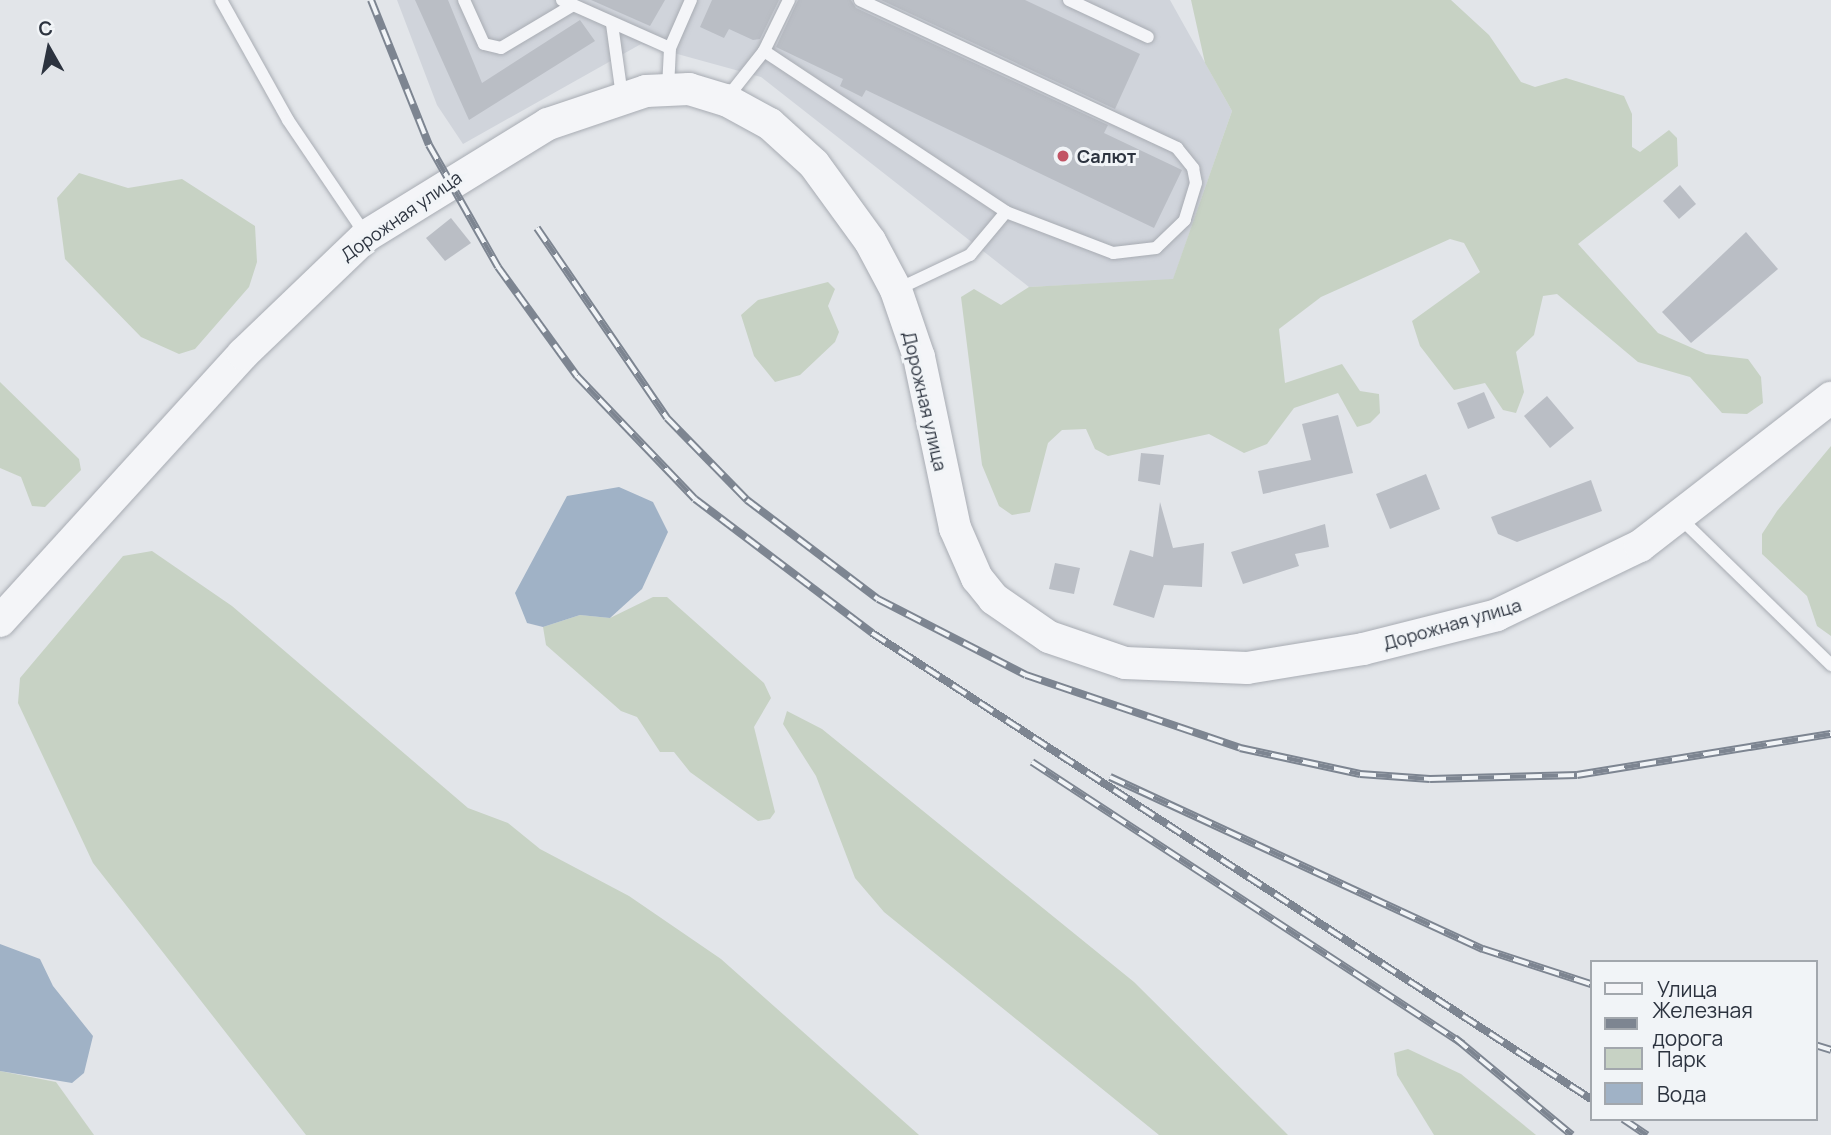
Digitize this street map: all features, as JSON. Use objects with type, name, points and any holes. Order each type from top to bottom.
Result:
[{"type":"street","name":"Дорожная улица","points":[[0,621],[251,345],[366,236],[499,149],[622,96],[668,88],[726,100],[770,124],[814,164],[870,240],[896,290],[919,357],[965,555],[994,599],[1049,637],[1084,652],[1204,670],[1376,646],[1552,593],[1680,518],[1831,398]]},
{"type":"lane","points":[[221,0],[288,120],[366,236]]},
{"type":"lane","points":[[464,0],[484,44],[501,48],[568,2],[670,48]]},
{"type":"lane","points":[[668,88],[670,48],[691,0]]},
{"type":"lane","points":[[726,100],[764,51],[789,0]]},
{"type":"lane","points":[[764,51],[1006,212],[1113,253],[1134,254],[1175,235],[1193,201],[1193,167],[1177,148],[860,0]]},
{"type":"lane","points":[[1069,0],[1148,37]]},
{"type":"lane","points":[[612,24],[622,96]]},
{"type":"lane","points":[[896,290],[970,255],[1006,212]]},
{"type":"lane","points":[[1680,518],[1831,665]]},
{"type":"shaded area","points":[[397,0],[1170,0],[1232,111],[1173,280],[1029,287],[761,77],[641,44],[463,144],[437,105]]},
{"type":"green space","points":[[1191,0],[1451,0],[1489,35],[1521,82],[1535,87],[1566,78],[1624,96],[1632,114],[1632,147],[1640,152],[1669,130],[1677,138],[1678,166],[1578,244],[1658,333],[1706,354],[1748,359],[1761,377],[1763,403],[1747,414],[1722,413],[1690,377],[1638,362],[1557,294],[1543,296],[1534,335],[1516,352],[1524,392],[1516,413],[1503,410],[1485,383],[1454,390],[1420,346],[1412,321],[1480,272],[1464,243],[1450,239],[1321,297],[1279,329],[1285,383],[1342,364],[1360,391],[1379,394],[1380,413],[1370,423],[1357,427],[1338,393],[1294,408],[1267,444],[1244,453],[1209,434],[1108,456],[1095,449],[1086,429],[1062,430],[1048,443],[1030,512],[1012,515],[999,506],[982,465],[961,297],[974,289],[1001,305],[1029,287],[1173,279],[1232,111],[1205,63]]},
{"type":"green space","points":[[79,173],[128,188],[182,179],[255,226],[257,262],[249,287],[195,349],[179,354],[141,337],[65,259],[57,198]]},
{"type":"green space","points":[[828,282],[835,289],[828,306],[839,332],[835,342],[800,375],[775,382],[754,356],[741,315],[758,300]]},
{"type":"green space","points":[[0,382],[79,459],[81,470],[45,507],[32,506],[21,477],[0,468]]},
{"type":"green space","points":[[1831,446],[1831,636],[1817,626],[1807,596],[1762,554],[1762,534],[1777,511]]},
{"type":"green space","points":[[152,551],[232,606],[468,808],[508,823],[540,849],[629,896],[721,959],[919,1135],[306,1135],[93,863],[18,703],[20,678],[123,556]]},
{"type":"green space","points":[[653,597],[667,597],[764,683],[771,698],[754,727],[775,812],[770,819],[758,821],[690,772],[674,752],[660,752],[637,717],[621,711],[546,645],[543,627],[580,615],[610,618]]},
{"type":"green space","points":[[787,711],[822,729],[1134,982],[1288,1135],[1159,1135],[884,912],[855,878],[816,776],[783,724]]},
{"type":"green space","points":[[1408,1049],[1461,1074],[1536,1135],[1434,1135],[1397,1075],[1394,1053]]},
{"type":"green space","points":[[0,1071],[56,1082],[94,1135],[0,1135]]},
{"type":"water","points":[[619,487],[653,502],[668,532],[642,589],[610,618],[580,615],[543,627],[527,623],[515,593],[567,496]]},
{"type":"water","points":[[0,944],[40,959],[53,986],[93,1036],[84,1073],[72,1083],[0,1071]]},
{"type":"building","points":[[415,0],[448,0],[482,83],[580,20],[595,41],[469,120]]},
{"type":"building","points":[[591,0],[665,0],[650,26]]},
{"type":"building","points":[[712,0],[779,0],[760,39],[753,40],[729,29],[724,38],[700,27]]},
{"type":"building","points":[[798,0],[851,0],[856,8],[1108,125],[1104,133],[1182,170],[1154,228],[866,90],[862,97],[840,86],[843,79],[776,47]]},
{"type":"building","points":[[881,0],[1025,0],[1140,54],[1115,109]]},
{"type":"building","points":[[1680,185],[1696,204],[1679,219],[1663,201]]},
{"type":"building","points":[[451,218],[471,243],[445,261],[426,238]]},
{"type":"building","points":[[1746,232],[1778,269],[1691,343],[1662,312]]},
{"type":"building","points":[[1484,392],[1495,418],[1468,429],[1457,403]]},
{"type":"building","points":[[1547,396],[1574,428],[1550,448],[1524,416]]},
{"type":"building","points":[[1338,415],[1353,473],[1263,494],[1258,471],[1311,460],[1302,424]]},
{"type":"building","points":[[1141,453],[1164,455],[1160,485],[1138,481]]},
{"type":"building","points":[[1426,474],[1440,509],[1390,529],[1376,494]]},
{"type":"building","points":[[1591,480],[1602,511],[1517,542],[1498,534],[1491,517]]},
{"type":"building","points":[[1160,502],[1173,548],[1204,543],[1202,587],[1164,585],[1154,618],[1113,605],[1130,550],[1153,557]]},
{"type":"building","points":[[1325,524],[1329,547],[1295,554],[1299,566],[1243,584],[1231,552]]},
{"type":"building","points":[[1055,563],[1080,568],[1074,594],[1049,589]]},
{"type":"railway","points":[[371,0],[429,145],[498,267],[577,376],[695,499],[872,633],[1590,1098]]},
{"type":"railway","points":[[537,228],[667,418],[747,500],[878,599],[1026,675],[1240,748],[1360,774],[1430,779],[1577,775],[1831,734]]},
{"type":"railway","points":[[1032,762],[1463,1044]]},
{"type":"railway","points":[[1110,777],[1483,949],[1590,984]]},
{"type":"railway","points":[[1455,1038],[1572,1135]]},
{"type":"railway","points":[[1817,1046],[1831,1050]]},
{"type":"railway","points":[[1626,1121],[1647,1135]]},
{"type":"place","name":"Салют","points":[[1063,156]]}]
